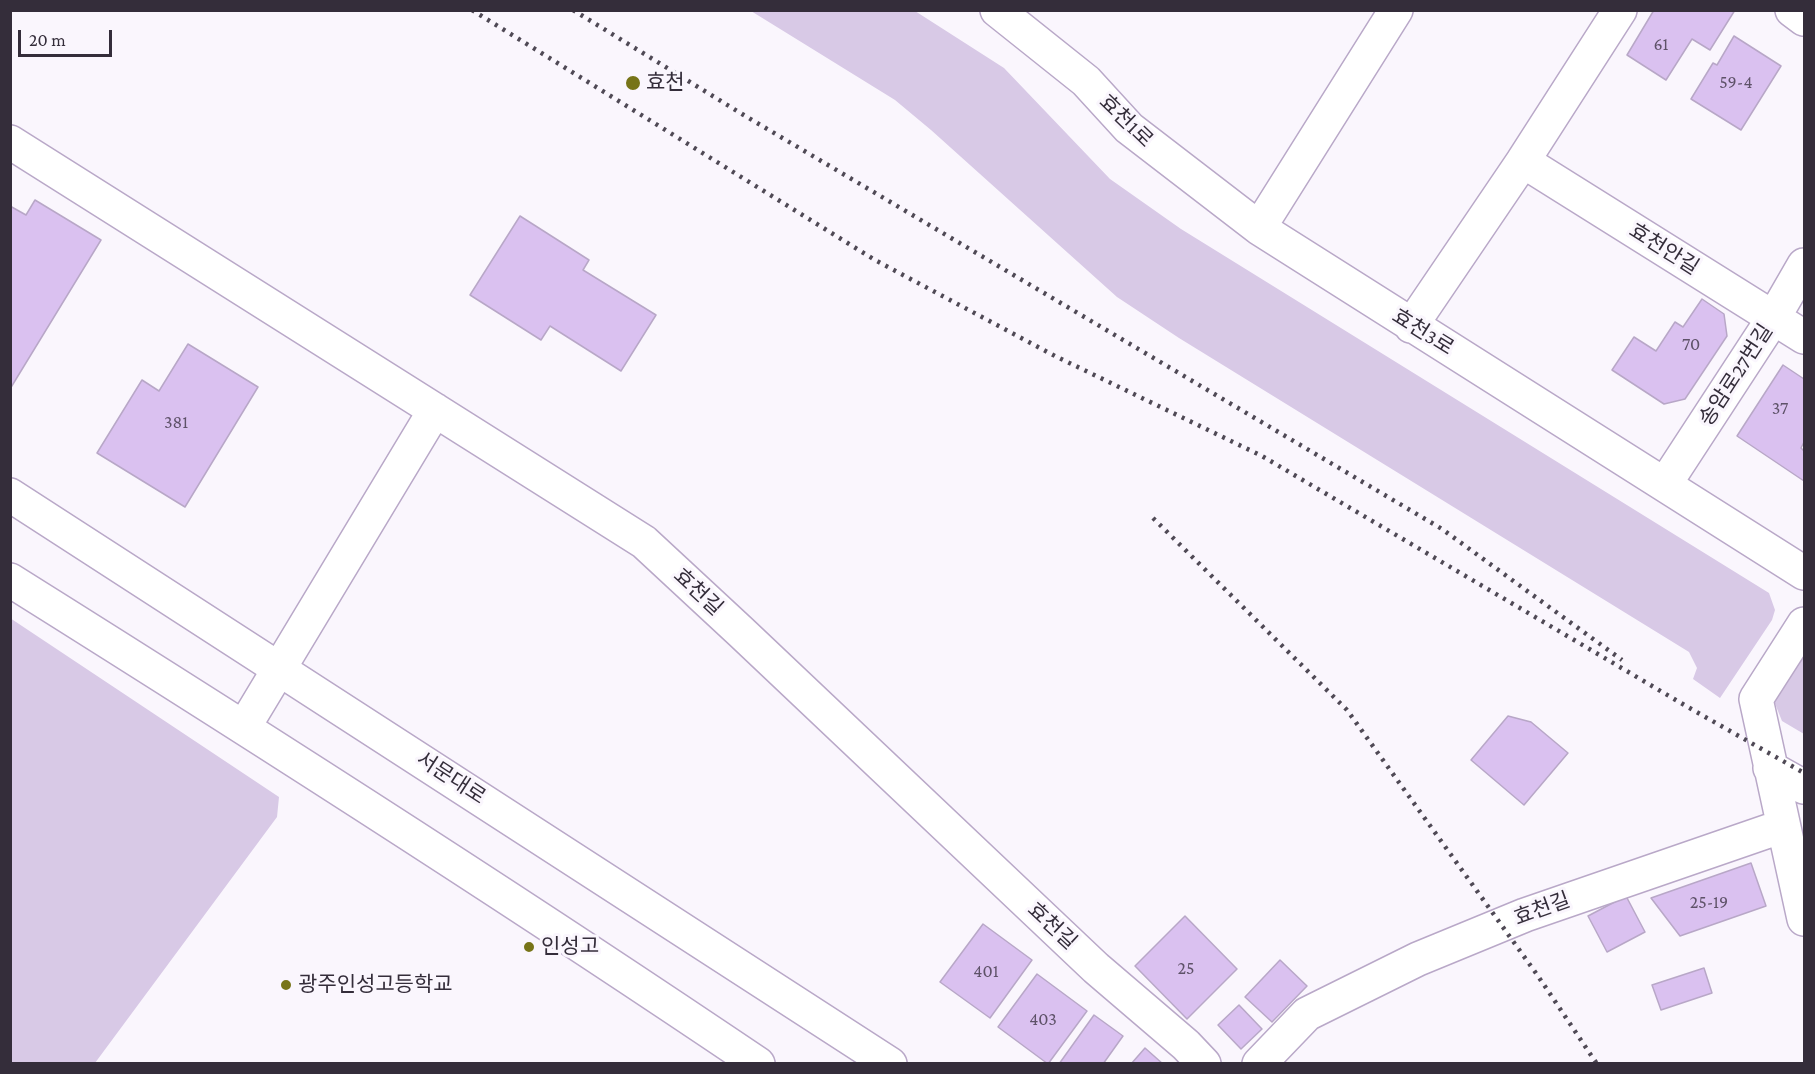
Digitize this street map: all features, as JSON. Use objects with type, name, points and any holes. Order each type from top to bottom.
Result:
[{"type":"street","name":"효천1로","points":[[997,10],[1086,81],[1129,128],[1259,228]]},
{"type":"street","points":[[1259,228],[1396,10]]},
{"type":"street","points":[[1411,326],[1523,161],[1620,10]]},
{"type":"street","points":[[1792,10],[1804,19]]},
{"type":"street","name":"효천길","points":[[10,142],[644,542],[1096,968],[1186,1045],[1204,1064]]},
{"type":"street","name":"효천안길","points":[[1523,161],[1804,337]]},
{"type":"street","name":"효천3로","points":[[1259,228],[1804,573]]},
{"type":"street","name":"송암로27번길","points":[[1665,484],[1774,317],[1804,265]]},
{"type":"street","points":[[244,727],[435,410]]},
{"type":"street","name":"서문대로","points":[[10,495],[890,1064]]},
{"type":"street","points":[[10,580],[547,922],[758,1064]]},
{"type":"street","points":[[1804,624],[1756,699],[1804,919]]},
{"type":"street","points":[[1770,768],[1804,787]]},
{"type":"street","name":"효천길","points":[[1259,1064],[1307,1014],[1418,959],[1525,915],[1783,826]]},
{"type":"shaded area","points":[[751,11],[915,11],[1004,68],[1110,179],[1181,229],[1769,593],[1775,610],[1772,620],[1720,698],[1693,679],[1697,668],[1689,652],[1179,338],[1117,297],[895,100]]},
{"type":"shaded area","points":[[10,618],[279,797],[277,817],[95,1063],[11,1063]]},
{"type":"shaded area","points":[[1804,656],[1804,734],[1782,721],[1772,696]]},
{"type":"building","points":[[1654,10],[1735,10],[1710,50],[1692,39],[1666,80],[1627,55]]},
{"type":"building","points":[[1734,36],[1781,66],[1741,130],[1691,99],[1713,63],[1717,65]]},
{"type":"building","points":[[35,200],[101,240],[10,389],[10,206],[26,215]]},
{"type":"building","points":[[520,216],[589,260],[583,270],[656,315],[621,371],[550,326],[541,340],[470,295]]},
{"type":"building","points":[[1702,299],[1724,314],[1727,336],[1685,399],[1664,404],[1612,370],[1634,337],[1656,351],[1675,322],[1683,327]]},
{"type":"building","points":[[188,344],[258,387],[185,507],[97,453],[142,380],[159,391]]},
{"type":"building","points":[[1783,365],[1804,379],[1804,442],[1801,448],[1804,451],[1804,481],[1737,436]]},
{"type":"building","points":[[1508,716],[1531,722],[1568,753],[1524,805],[1471,760]]},
{"type":"building","points":[[1751,863],[1766,906],[1680,936],[1651,898]]},
{"type":"building","points":[[1626,896],[1645,932],[1607,952],[1588,916]]},
{"type":"building","points":[[1185,916],[1237,969],[1187,1019],[1135,966]]},
{"type":"building","points":[[983,924],[1032,960],[990,1018],[940,982]]},
{"type":"building","points":[[1280,960],[1307,986],[1272,1022],[1245,997]]},
{"type":"building","points":[[1704,968],[1712,993],[1661,1010],[1652,985]]},
{"type":"building","points":[[1037,974],[1087,1011],[1048,1064],[998,1027]]},
{"type":"building","points":[[1239,1005],[1262,1029],[1241,1049],[1218,1025]]},
{"type":"building","points":[[1094,1015],[1123,1036],[1103,1064],[1059,1064]]},
{"type":"building","points":[[1145,1048],[1163,1064],[1131,1064]]},
{"type":"railway","points":[[472,10],[875,260],[1055,356],[1262,456],[1804,773]]},
{"type":"railway","points":[[573,10],[742,114],[1442,529],[1622,660]]},
{"type":"railway","points":[[1153,518],[1347,710],[1538,976],[1597,1064]]},
{"type":"place","name":"효천","points":[[633,83]]},
{"type":"place","name":"인성고","points":[[529,947]]},
{"type":"place","name":"광주인성고등학교","points":[[286,985]]}]
